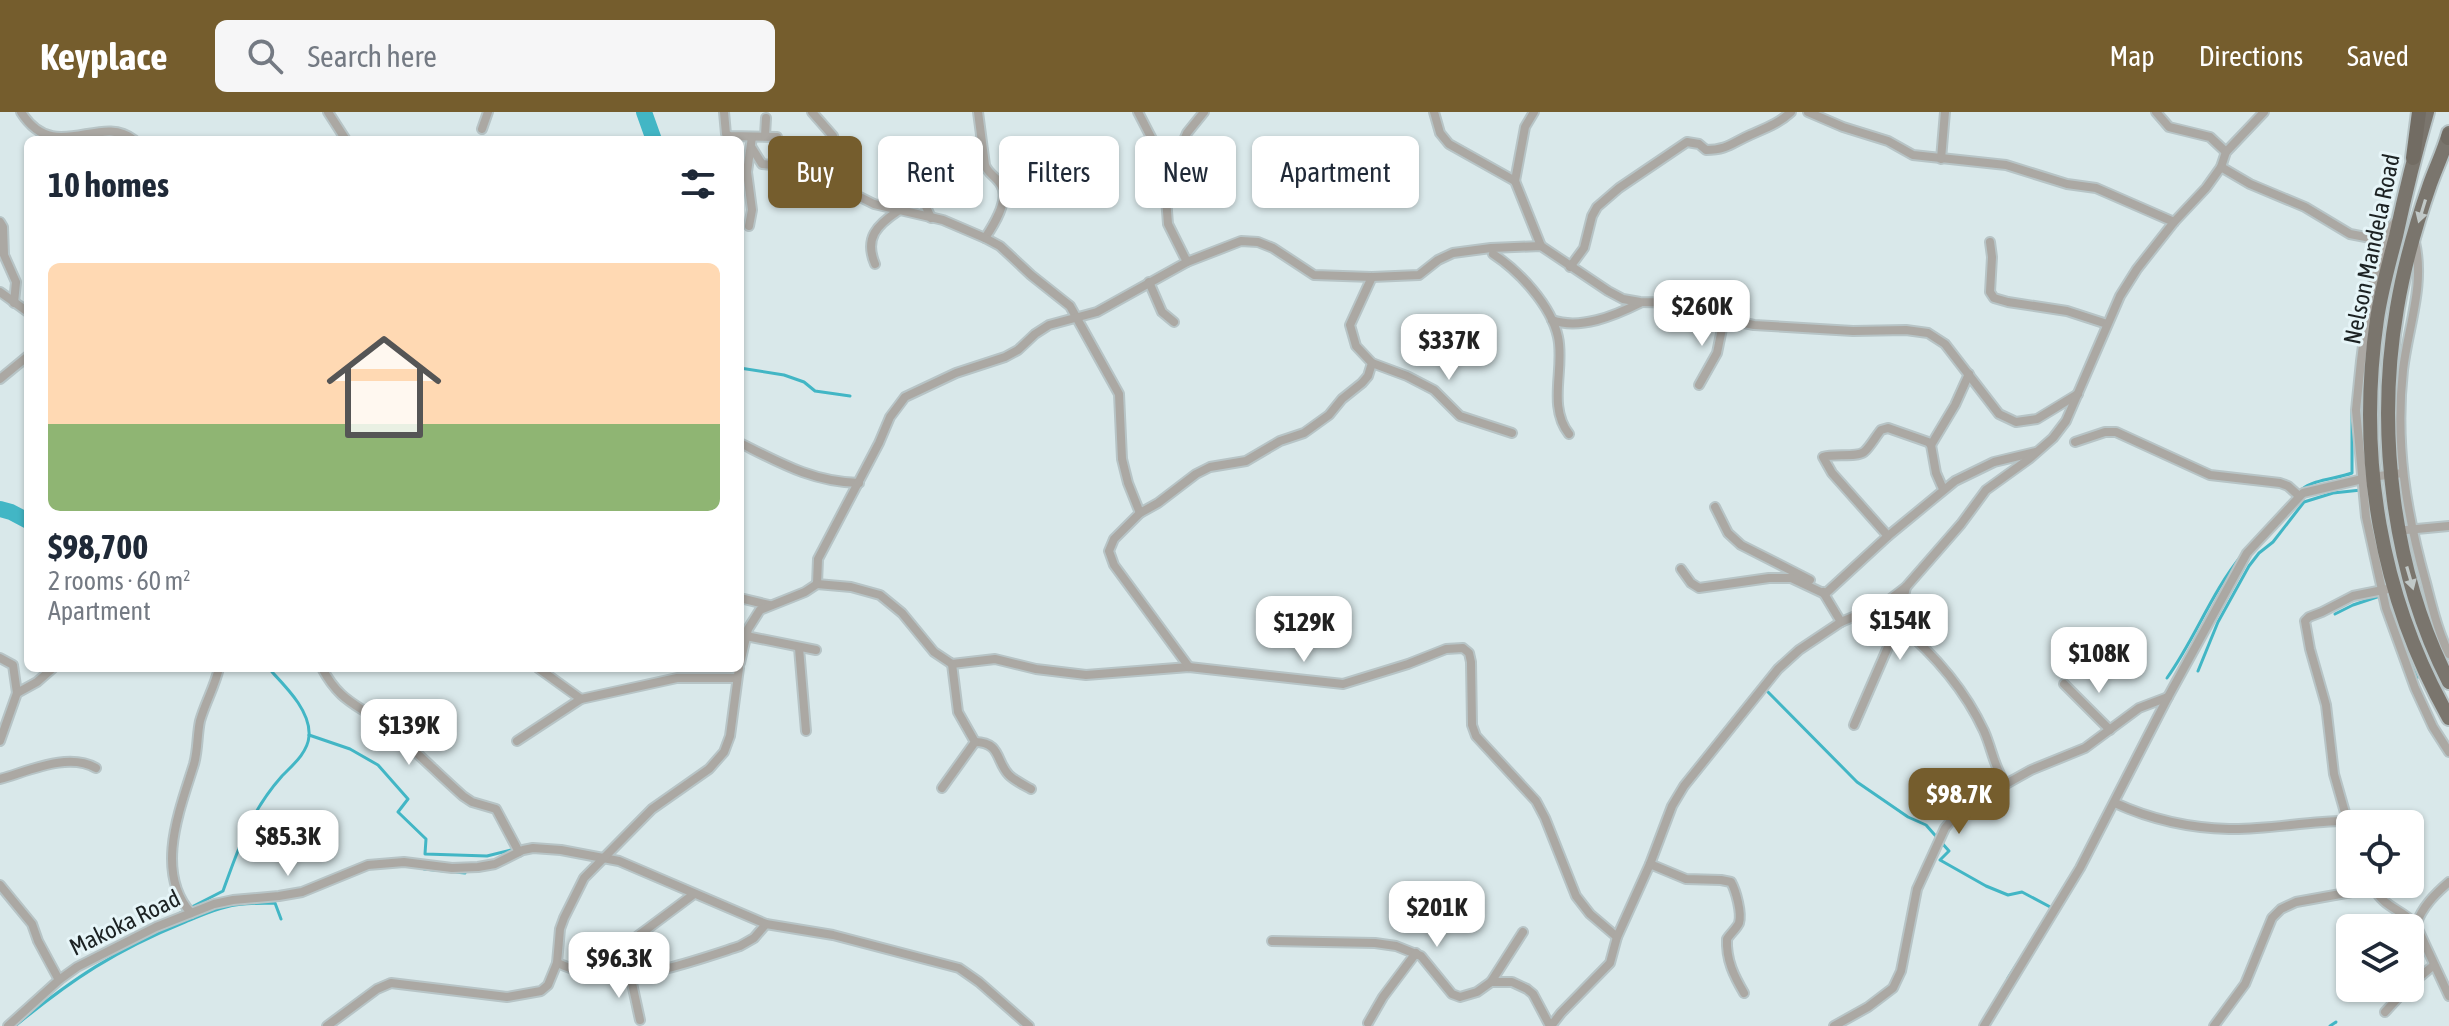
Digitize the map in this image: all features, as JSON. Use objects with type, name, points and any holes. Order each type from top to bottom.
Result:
[{"type":"highway","points":[[2413,158],[2419,112]]},
{"type":"main road","name":"Nelson Mandela Road","points":[[2427,112],[2400,217],[2390,241],[2377,315],[2371,363],[2367,478],[2381,540],[2387,589],[2449,718]]},
{"type":"main road","name":"Nelson Mandela Road","points":[[2449,135],[2414,238],[2397,307],[2390,369],[2389,418],[2405,530],[2404,558],[2422,618],[2449,682]]},
{"type":"street","points":[[21,112],[33,128],[44,135],[70,136],[114,129],[128,136]]},
{"type":"street","points":[[328,112],[343,136]]},
{"type":"street","points":[[482,129],[488,112]]},
{"type":"street","points":[[724,112],[726,134],[730,136]]},
{"type":"street","points":[[812,112],[833,136]]},
{"type":"street","points":[[978,112],[985,165],[1002,185],[1003,191],[999,213],[985,238]]},
{"type":"street","points":[[1138,112],[1150,136]]},
{"type":"street","points":[[1186,136],[1204,112]]},
{"type":"street","points":[[1434,112],[1440,133],[1449,144],[1515,181]]},
{"type":"street","points":[[1534,112],[1525,127],[1515,181],[1541,246],[1623,299],[1685,303],[1724,319],[1754,325],[1920,331],[1945,344],[1999,414],[2016,422],[2037,419],[2078,394]]},
{"type":"street","points":[[1570,267],[1584,248],[1597,207],[1651,165],[1687,142],[1699,144],[1706,150],[1727,148],[1770,128],[1791,112]]},
{"type":"street","points":[[1808,112],[1888,141],[1913,155],[2006,165],[2067,184],[2096,188],[2174,222]]},
{"type":"street","points":[[1941,159],[1945,112]]},
{"type":"street","points":[[2156,112],[2169,127],[2210,137],[2226,152]]},
{"type":"street","points":[[1491,982],[1512,982],[1527,989],[1533,994],[1550,1026],[1610,963],[1617,937],[1672,806],[1684,786],[1778,669],[1799,650],[1841,622],[1884,604],[1906,587],[1986,490],[2053,438],[2066,421],[2107,324],[2131,278],[2174,222],[2206,188],[2221,167],[2226,152],[2264,112]]},
{"type":"street","points":[[765,136],[766,118]]},
{"type":"street","points":[[744,137],[768,136]]},
{"type":"street","points":[[749,226],[752,210],[747,172],[752,137]]},
{"type":"street","points":[[752,148],[762,164],[768,165]]},
{"type":"street","points":[[2221,167],[2250,184],[2305,207],[2350,234],[2390,241]]},
{"type":"street","points":[[862,197],[898,211],[943,220],[985,238],[1000,246],[1070,306],[1119,394],[1122,459],[1132,497],[1140,513]]},
{"type":"street","points":[[927,208],[931,218]]},
{"type":"street","points":[[1167,208],[1168,224],[1187,262]]},
{"type":"street","points":[[875,264],[870,245],[875,231],[898,211]]},
{"type":"street","points":[[0,222],[4,255],[16,282],[14,303]]},
{"type":"street","points":[[817,584],[818,559],[890,417],[905,397],[956,373],[1012,354],[1049,325],[1077,318],[1119,301],[1187,262],[1241,241],[1258,242],[1273,248],[1314,275],[1372,277],[1419,275],[1453,253],[1541,246]]},
{"type":"street","points":[[1990,242],[1990,292],[1994,298],[2067,311],[2107,324]]},
{"type":"street","points":[[1493,254],[1509,264],[1534,291],[1552,320],[1558,338],[1558,396],[1563,427],[1569,434]]},
{"type":"street","points":[[1372,277],[1350,325],[1356,346],[1372,363],[1421,383],[1445,399],[1460,416],[1512,433]]},
{"type":"street","points":[[1149,282],[1162,312],[1174,322]]},
{"type":"street","points":[[0,292],[24,309]]},
{"type":"street","points":[[1552,320],[1568,324],[1584,323],[1640,302]]},
{"type":"street","points":[[1699,385],[1717,353],[1724,319]]},
{"type":"street","points":[[0,379],[24,359]]},
{"type":"street","points":[[1189,667],[1110,556],[1114,539],[1140,513],[1166,498],[1196,474],[1210,467],[1246,461],[1280,441],[1304,433],[1329,415],[1342,399],[1362,383],[1372,363]]},
{"type":"street","points":[[1943,489],[1936,473],[1931,445],[1969,374]]},
{"type":"street","points":[[1888,536],[1832,473],[1823,457],[1864,452],[1884,428],[1916,437],[1931,445]]},
{"type":"street","points":[[2075,442],[2105,432],[2116,432],[2204,473],[2280,483],[2299,496]]},
{"type":"street","points":[[744,445],[810,476],[826,481],[859,483]]},
{"type":"street","points":[[1825,594],[1943,489],[1982,467],[2037,452]]},
{"type":"street","points":[[1984,1026],[2080,868],[2247,553],[2299,496],[2309,491],[2397,474]]},
{"type":"street","points":[[1715,507],[1728,533],[1741,545],[1808,578],[1825,594],[1841,622]]},
{"type":"street","points":[[2449,526],[2405,530],[2449,654]]},
{"type":"street","points":[[1681,569],[1699,588],[1791,578],[1825,594]]},
{"type":"street","points":[[744,646],[755,616],[769,605],[805,592],[817,584],[851,587],[880,595],[902,613],[934,652],[952,664],[995,659],[1036,669],[1086,675],[1189,667],[1343,684],[1446,649],[1463,648],[1469,653],[1471,662],[1472,725],[1476,736],[1536,801],[1576,896],[1590,914],[1617,937]]},
{"type":"street","points":[[1854,725],[1898,624],[1906,587]]},
{"type":"street","points":[[2344,810],[2331,758],[2326,705],[2310,649],[2305,621],[2309,617],[2353,596],[2387,589],[2415,688],[2433,727],[2449,752]]},
{"type":"street","points":[[744,599],[769,605]]},
{"type":"street","points":[[1898,624],[1927,648],[1957,685],[1983,730],[1996,769],[2005,783]]},
{"type":"street","points":[[746,636],[816,650]]},
{"type":"street","points":[[799,648],[806,731]]},
{"type":"street","points":[[0,658],[13,665],[17,693],[0,741]]},
{"type":"street","points":[[952,664],[958,712],[975,742]]},
{"type":"street","points":[[17,693],[48,672]]},
{"type":"street","points":[[191,913],[175,885],[173,846],[181,800],[196,759],[201,721],[218,672]]},
{"type":"street","points":[[324,672],[337,692],[388,728],[463,796],[496,809],[519,852]]},
{"type":"street","points":[[544,672],[581,699]]},
{"type":"street","points":[[327,1026],[377,989],[391,983],[495,996],[541,991],[548,985],[557,963],[564,918],[584,878],[652,809],[709,769],[724,752],[730,736],[738,672]]},
{"type":"street","points":[[517,741],[581,699],[677,678],[737,678]]},
{"type":"street","points":[[2064,684],[2110,730]]},
{"type":"street","points":[[1834,1026],[1868,1007],[1893,988],[1901,971],[1917,889],[1945,828],[1961,809],[2005,783],[2085,748],[2146,704],[2168,697]]},
{"type":"street","points":[[942,788],[975,742]]},
{"type":"street","points":[[975,742],[993,748],[1008,774],[1031,789]]},
{"type":"street","points":[[0,779],[69,761],[87,763],[96,768]]},
{"type":"street","points":[[2115,803],[2163,820],[2215,828],[2336,825]]},
{"type":"street","name":"Makoka Road","points":[[8,1026],[77,967],[134,937],[224,901],[302,892],[368,865],[404,862],[465,868],[495,864],[529,848],[603,857],[629,865],[766,924],[833,935],[959,968],[1029,1026]]},
{"type":"street","points":[[1650,864],[1686,879],[1731,882],[1739,920],[1727,939],[1727,956],[1744,993]]},
{"type":"street","points":[[2421,914],[2449,882]]},
{"type":"street","points":[[0,885],[32,924],[59,980]]},
{"type":"street","points":[[631,941],[694,894]]},
{"type":"street","points":[[2214,1026],[2245,984],[2272,918],[2281,909],[2296,902],[2336,894]]},
{"type":"street","points":[[2381,898],[2401,914]]},
{"type":"street","points":[[557,963],[589,974],[630,974],[672,966],[740,946],[754,938],[766,924]]},
{"type":"street","points":[[1272,941],[1385,943],[1416,953],[1427,961],[1452,994],[1466,997],[1491,982],[1523,932]]},
{"type":"street","points":[[2424,943],[2449,996]]},
{"type":"street","points":[[1368,1023],[1416,953]]},
{"type":"street","points":[[2424,973],[2434,965]]},
{"type":"street","points":[[630,974],[640,1020]]},
{"type":"street","points":[[2385,1012],[2394,1002]]},
{"type":"waterway","points":[[644,112],[653,136]]},
{"type":"waterway","points":[[2313,216],[2327,224]]},
{"type":"waterway","points":[[744,369],[784,375],[804,382],[815,391],[850,396]]},
{"type":"waterway","points":[[2301,490],[2319,481],[2352,473],[2352,411]]},
{"type":"waterway","points":[[2198,671],[2218,622],[2249,566],[2273,542],[2304,502],[2333,493],[2361,490]]},
{"type":"waterway","points":[[0,509],[24,519]]},
{"type":"waterway","points":[[2167,678],[2242,555]]},
{"type":"waterway","points":[[2335,614],[2380,596]]},
{"type":"waterway","points":[[2389,603],[2417,678]]},
{"type":"waterway","points":[[180,913],[223,891],[253,817],[271,789],[306,747],[309,736],[306,718],[297,701],[272,672]]},
{"type":"waterway","points":[[1768,692],[1857,782],[1908,817],[1926,825],[1949,851],[1940,860],[1986,886],[2008,895],[2022,892],[2054,909]]},
{"type":"waterway","points":[[309,735],[350,749],[378,765],[408,799],[398,812],[426,839],[425,854],[487,856],[511,850]]},
{"type":"waterway","points":[[424,869],[465,873]]},
{"type":"waterway","points":[[15,1026],[56,994],[116,955],[205,914],[238,905],[275,903],[281,919]]},
{"type":"waterway","points":[[2008,978],[2017,964]]},
{"type":"waterway","points":[[2330,1026],[2336,1022]]}]
